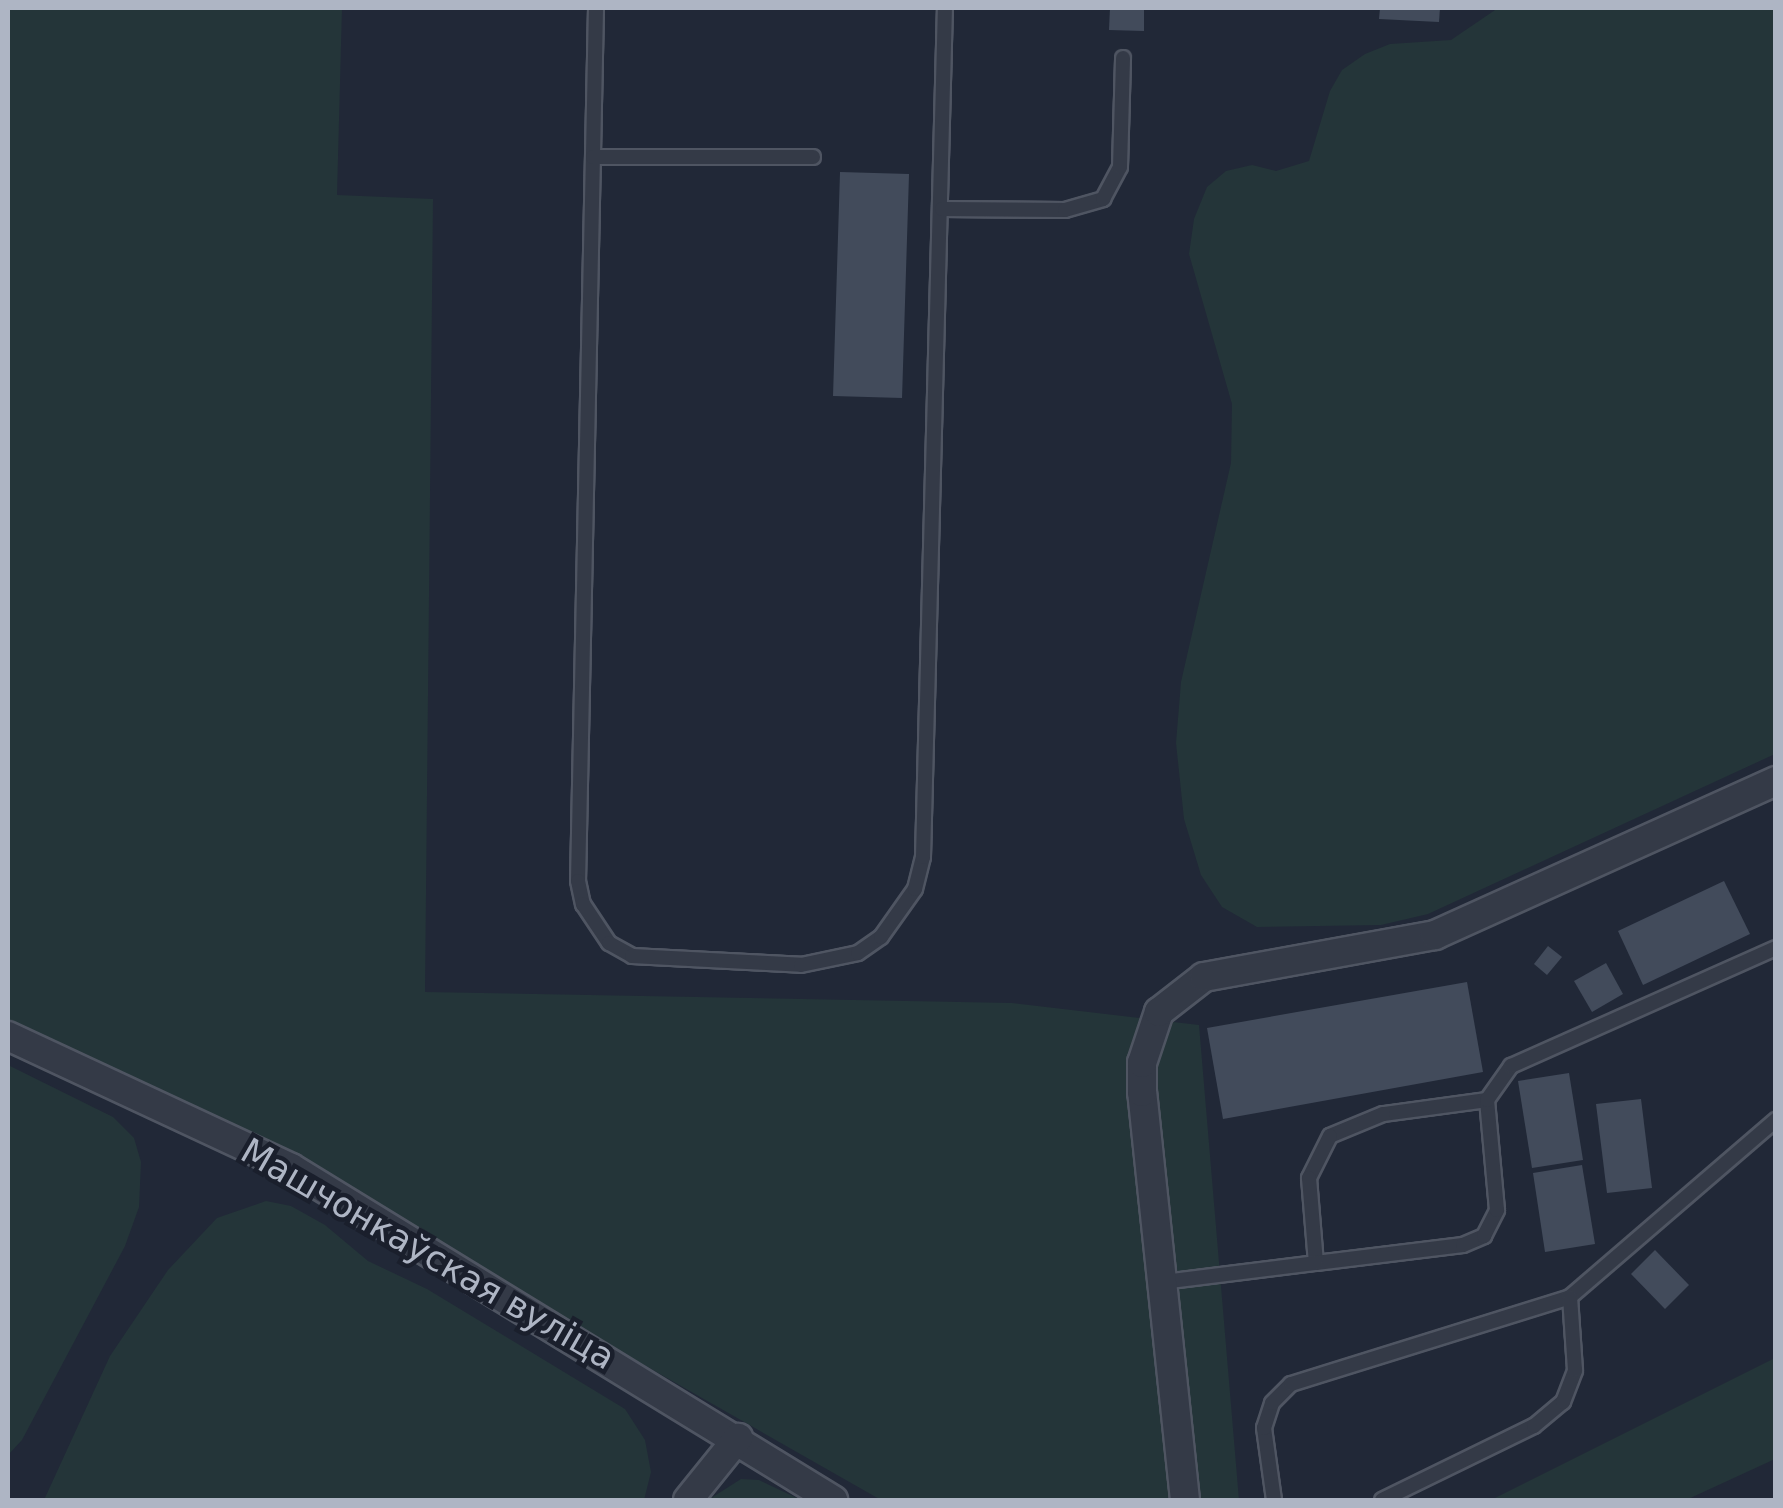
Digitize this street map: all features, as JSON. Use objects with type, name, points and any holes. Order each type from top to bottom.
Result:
[{"type":"street","points":[[1185,1500],[1142,1064],[1160,1012],[1180,992],[1235,969],[1435,935],[1776,780]]},
{"type":"street","name":"Машчонкаўская вуліца","points":[[8,1036],[291,1168],[738,1438],[832,1500]]},
{"type":"street","points":[[688,1500],[738,1438]]},
{"type":"lane","points":[[596,8],[578,881],[593,925],[609,944],[658,961],[831,962],[880,937],[915,890],[923,857],[945,8]]},
{"type":"lane","points":[[942,209],[1065,210],[1102,199],[1120,166],[1123,58]]},
{"type":"lane","points":[[593,157],[814,158]]},
{"type":"lane","points":[[1316,1264],[1309,1178],[1330,1136],[1383,1114],[1487,1100],[1521,1058],[1776,948]]},
{"type":"lane","points":[[1163,1282],[1463,1245],[1484,1236],[1497,1210],[1487,1100]]},
{"type":"lane","points":[[1274,1500],[1264,1428],[1272,1403],[1291,1384],[1570,1297],[1776,1120]]},
{"type":"lane","points":[[1382,1500],[1534,1426],[1563,1402],[1576,1370],[1570,1297]]},
{"type":"shaded area","points":[[8,8],[342,8],[337,195],[433,199],[425,992],[1012,1003],[1199,1025],[1239,1500],[881,1500],[267,1150],[8,1020]]},
{"type":"shaded area","points":[[1498,8],[1775,8],[1775,754],[1428,914],[1381,925],[1257,927],[1222,907],[1201,875],[1184,819],[1176,743],[1181,682],[1231,463],[1232,404],[1189,254],[1194,219],[1207,187],[1226,171],[1252,165],[1276,171],[1309,161],[1330,91],[1342,70],[1365,54],[1390,44],[1451,40]]},
{"type":"shaded area","points":[[8,1065],[113,1117],[134,1138],[141,1162],[139,1207],[125,1246],[22,1440],[8,1455]]},
{"type":"shaded area","points":[[266,1201],[291,1206],[325,1225],[368,1261],[427,1289],[625,1409],[645,1440],[651,1472],[644,1500],[44,1500],[110,1356],[168,1270],[217,1218]]},
{"type":"shaded area","points":[[1775,1358],[1775,1459],[1686,1500],[1491,1500]]},
{"type":"shaded area","points":[[741,1479],[759,1480],[801,1500],[708,1500]]},
{"type":"building","points":[[1110,8],[1144,8],[1144,31],[1109,30]]},
{"type":"building","points":[[1380,8],[1440,8],[1439,22],[1379,19]]},
{"type":"building","points":[[840,172],[909,174],[902,398],[833,396]]},
{"type":"building","points":[[1724,881],[1750,934],[1643,985],[1618,931]]},
{"type":"building","points":[[1548,946],[1562,957],[1547,975],[1534,964]]},
{"type":"building","points":[[1606,963],[1623,994],[1592,1012],[1574,981]]},
{"type":"building","points":[[1467,982],[1483,1072],[1223,1119],[1207,1028]]},
{"type":"building","points":[[1569,1073],[1583,1160],[1532,1168],[1518,1081]]},
{"type":"building","points":[[1641,1099],[1652,1188],[1607,1193],[1596,1104]]},
{"type":"building","points":[[1582,1165],[1595,1244],[1545,1252],[1533,1173]]},
{"type":"building","points":[[1655,1250],[1689,1285],[1665,1309],[1631,1274]]}]
